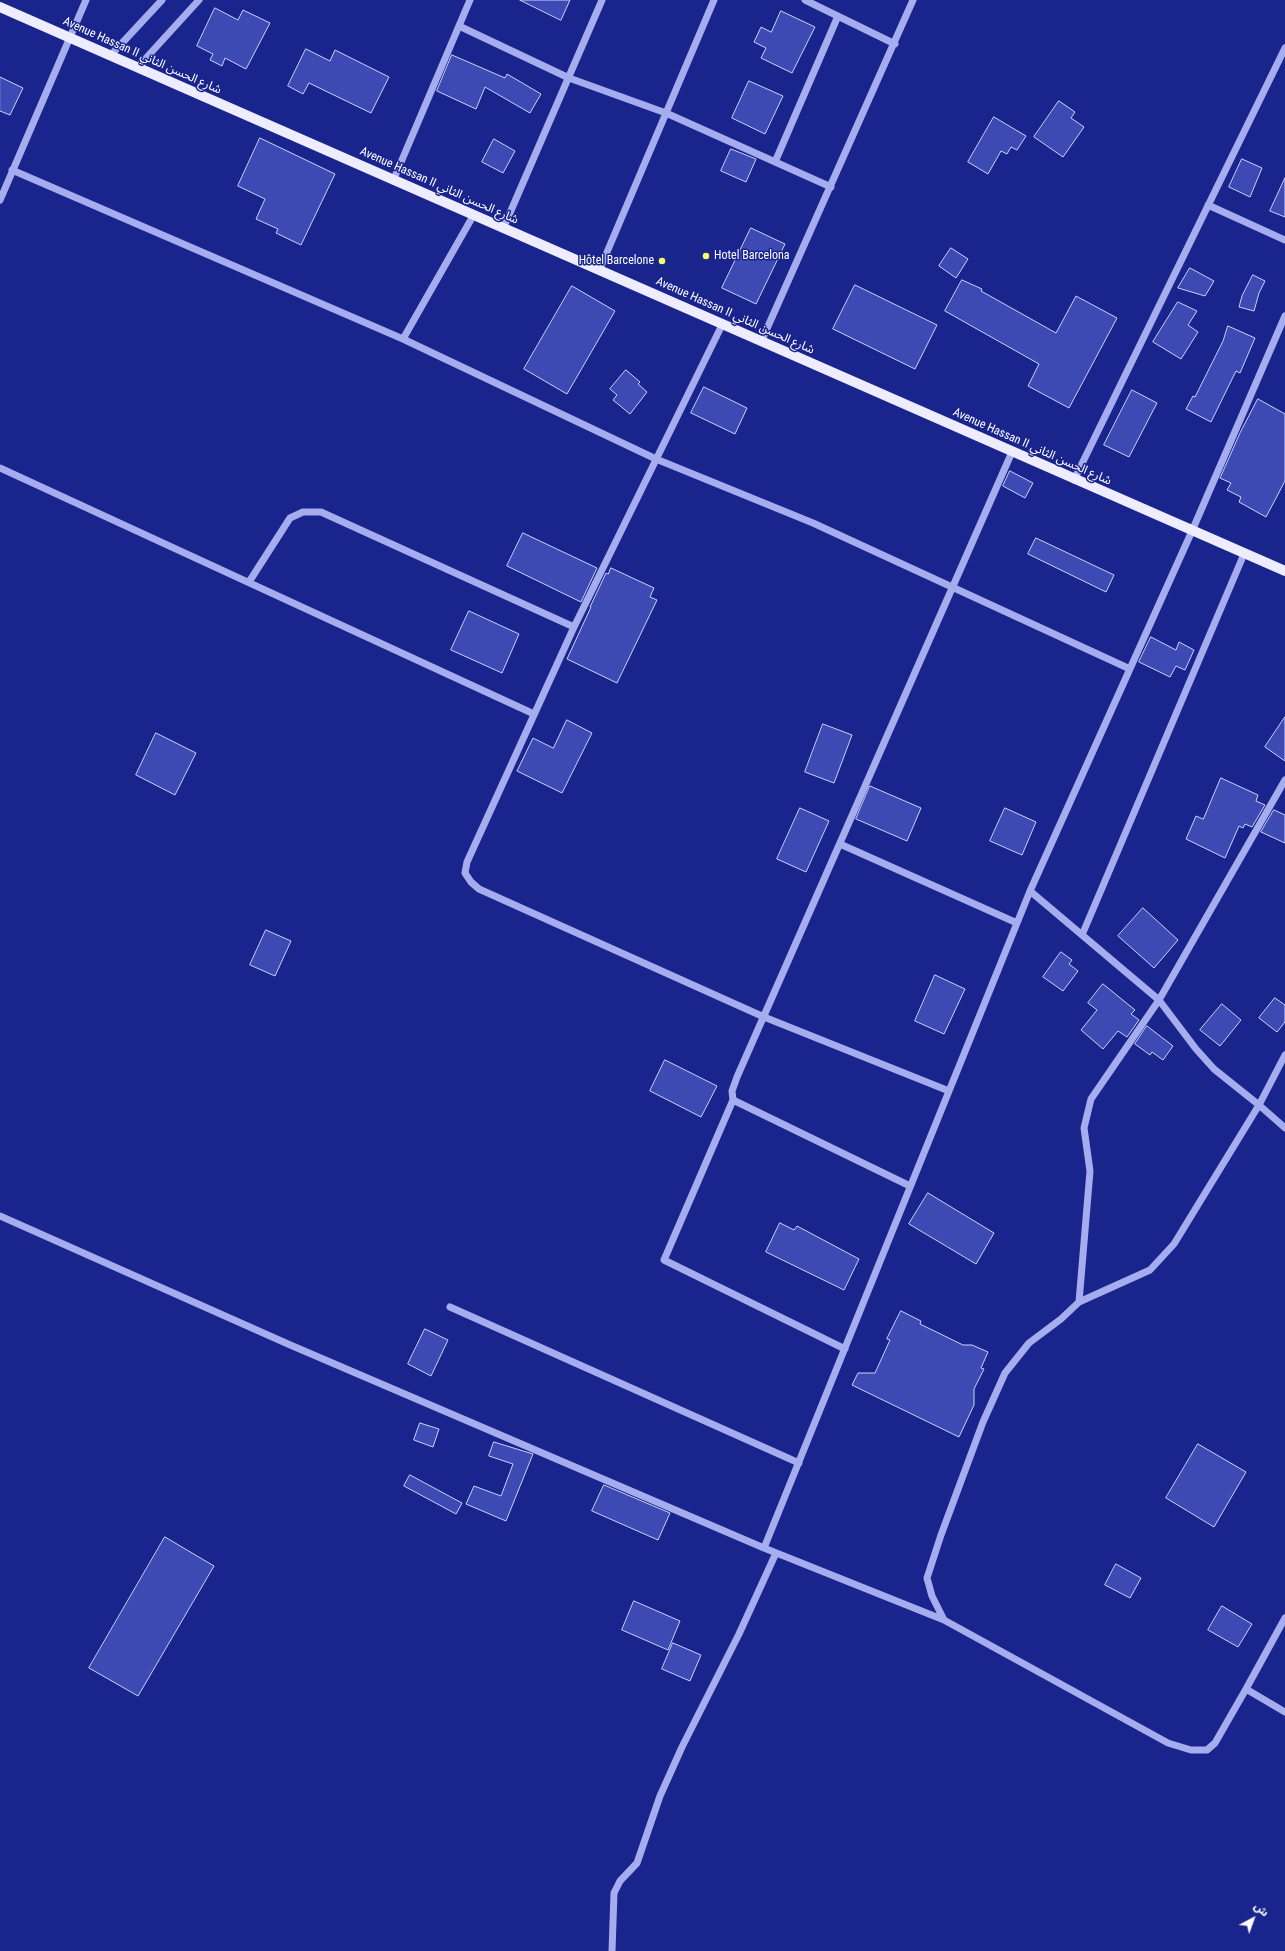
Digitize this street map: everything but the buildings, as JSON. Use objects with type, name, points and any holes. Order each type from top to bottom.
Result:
[{"type":"main road","name":"Avenue Hassan II شارع الحسن الثاني","points":[[0,7],[1074,480],[1285,571]]},
{"type":"street","points":[[0,200],[86,0]]},
{"type":"street","points":[[110,56],[162,0]]},
{"type":"street","points":[[137,68],[199,0]]},
{"type":"street","points":[[394,180],[470,0]]},
{"type":"street","points":[[503,229],[602,0]]},
{"type":"street","points":[[599,271],[714,0]]},
{"type":"street","points":[[761,342],[913,0]]},
{"type":"street","points":[[808,1],[894,44]]},
{"type":"street","points":[[775,162],[838,16]]},
{"type":"street","points":[[459,26],[568,78],[666,113],[831,187]]},
{"type":"street","points":[[1074,480],[1285,48]]},
{"type":"street","points":[[12,170],[403,339],[656,459],[813,524],[1130,669]]},
{"type":"street","points":[[1208,205],[1285,240]]},
{"type":"street","points":[[403,339],[473,216]]},
{"type":"street","points":[[764,1548],[1030,891],[1192,531],[1285,316]]},
{"type":"street","points":[[722,325],[574,627],[467,862],[465,873],[471,882],[479,889],[764,1017],[948,1092]]},
{"type":"street","points":[[845,1349],[664,1260],[733,1100],[732,1091],[737,1077],[1012,452]]},
{"type":"street","points":[[0,468],[534,714]]},
{"type":"street","points":[[249,582],[290,518],[303,512],[321,512],[574,627]]},
{"type":"street","points":[[1082,935],[1244,554]]},
{"type":"street","points":[[1080,1302],[1090,1171],[1084,1128],[1091,1099],[1159,1000],[1285,780]]},
{"type":"street","points":[[840,844],[1017,923]]},
{"type":"street","points":[[1030,891],[1159,1000],[1196,1050],[1214,1069],[1285,1128]]},
{"type":"street","points":[[944,1620],[932,1596],[927,1578],[941,1535],[983,1422],[1005,1373],[1029,1344],[1080,1302],[1150,1270],[1174,1244],[1259,1105],[1285,1055]]},
{"type":"street","points":[[733,1100],[910,1186]]},
{"type":"street","points":[[0,1216],[295,1347],[764,1548],[944,1620],[1168,1743],[1191,1750],[1207,1750],[1215,1743],[1285,1618]]},
{"type":"street","points":[[450,1307],[799,1463]]},
{"type":"street","points":[[612,1951],[614,1893],[620,1881],[637,1863],[660,1796],[682,1747],[739,1634],[776,1553]]},
{"type":"street","points":[[1246,1690],[1285,1712]]},
{"type":"place","name":"Hotel Barcelona","points":[[706,256]]},
{"type":"place","name":"Hôtel Barcelone","points":[[662,261]]}]
